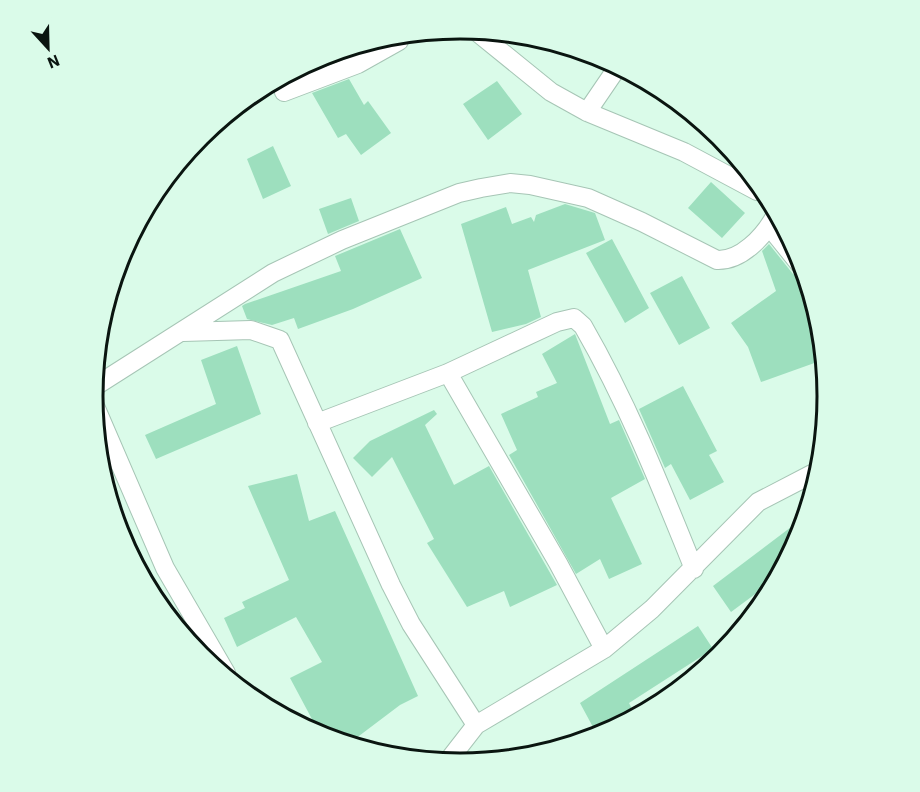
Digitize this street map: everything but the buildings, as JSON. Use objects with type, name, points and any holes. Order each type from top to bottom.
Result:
[{"type":"lane","points":[[487,40],[551,92],[588,112],[684,152],[748,186]]},
{"type":"lane","points":[[284,92],[358,64],[388,46]]},
{"type":"lane","points":[[588,112],[613,74]]},
{"type":"lane","points":[[104,381],[273,273],[342,240],[459,193],[510,183],[530,185],[588,198],[717,260],[729,259],[750,247],[772,223]]},
{"type":"lane","points":[[317,423],[448,373],[557,322],[568,318],[577,319],[619,389],[651,459],[694,569]]},
{"type":"lane","points":[[179,332],[235,329],[265,333],[276,337],[289,356],[317,423],[411,624],[476,725]]},
{"type":"lane","points":[[448,373],[558,563],[603,649]]},
{"type":"lane","points":[[105,429],[165,568],[204,644]]},
{"type":"lane","points":[[454,753],[476,725],[603,649],[652,609],[758,502],[808,476]]}]
